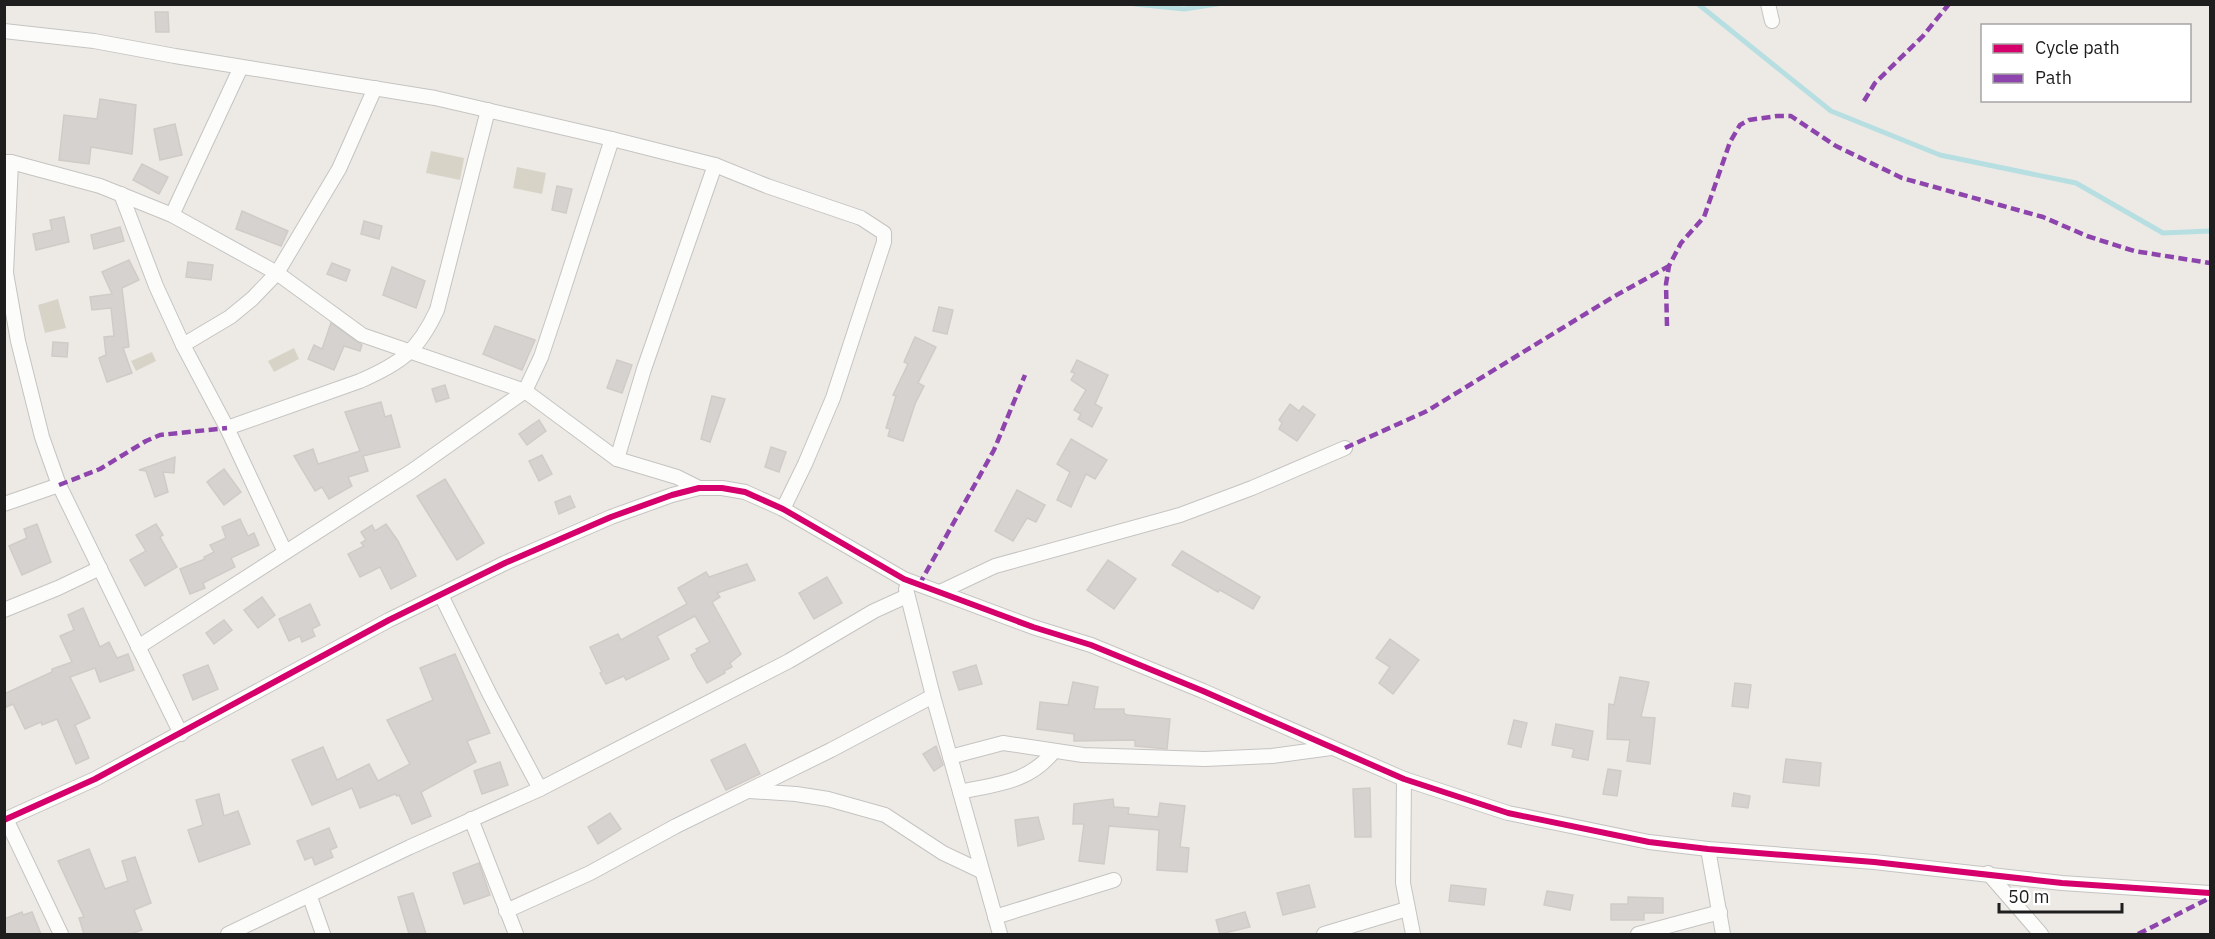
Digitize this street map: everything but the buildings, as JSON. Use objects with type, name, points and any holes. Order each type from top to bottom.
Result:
[{"type":"street","points":[[1768,4],[1772,21]]},
{"type":"street","points":[[4,31],[94,41],[435,98],[488,110],[715,165],[767,186],[861,218],[882,230],[885,235],[856,332],[833,398],[783,509]]},
{"type":"street","points":[[172,215],[241,66]]},
{"type":"street","points":[[183,345],[230,317],[252,299],[277,273],[339,169],[375,88]]},
{"type":"street","points":[[226,428],[375,374],[411,352],[426,334],[437,310],[488,110]]},
{"type":"street","points":[[138,646],[421,465],[525,391],[548,336],[612,139]]},
{"type":"street","points":[[182,734],[59,485],[42,436],[18,341],[5,273],[8,162],[100,186],[172,215],[277,273],[362,335],[525,391],[617,459],[677,477],[699,488]]},
{"type":"street","points":[[617,459],[644,369],[715,165]]},
{"type":"street","points":[[121,194],[156,286],[183,345],[226,428],[285,552]]},
{"type":"street","points":[[940,592],[995,566],[1180,515],[1252,488],[1345,448]]},
{"type":"street","points":[[4,504],[59,485]]},
{"type":"street","points":[[61,934],[5,820],[95,779],[182,734],[389,620],[506,563],[601,521],[672,495],[699,488],[722,488],[745,492],[783,509],[904,579],[1033,627],[1101,649],[1404,779],[1508,813],[1649,842],[1708,849],[1988,873],[2062,883],[2211,893]]},
{"type":"street","points":[[4,610],[100,568]]},
{"type":"street","points":[[904,579],[933,696],[1000,934]]},
{"type":"street","points":[[441,595],[490,695],[540,789]]},
{"type":"street","points":[[228,934],[471,819],[540,789],[789,661],[874,611],[907,596]]},
{"type":"street","points":[[507,911],[590,873],[746,790],[831,750],[933,696]]},
{"type":"street","points":[[950,757],[1003,743],[1083,755],[1236,759],[1331,748]]},
{"type":"street","points":[[960,792],[1011,781],[1031,773],[1044,764],[1054,751]]},
{"type":"street","points":[[1404,779],[1403,884],[1413,934]]},
{"type":"street","points":[[746,790],[828,799],[885,816],[943,853],[981,871]]},
{"type":"street","points":[[471,819],[516,934]]},
{"type":"street","points":[[1708,849],[1723,934]]},
{"type":"street","points":[[1988,873],[2041,934]]},
{"type":"street","points":[[995,917],[1114,880]]},
{"type":"street","points":[[310,897],[323,934]]},
{"type":"street","points":[[1324,934],[1407,909]]},
{"type":"street","points":[[1638,934],[1720,912]]},
{"type":"shaded area","points":[[431,151],[464,158],[460,180],[426,173]]},
{"type":"shaded area","points":[[517,167],[546,173],[542,194],[513,188]]},
{"type":"shaded area","points":[[58,299],[66,328],[45,333],[38,305]]},
{"type":"shaded area","points":[[294,348],[299,359],[274,372],[268,361]]},
{"type":"shaded area","points":[[152,352],[156,361],[136,371],[131,361]]},
{"type":"waterway","points":[[1135,4],[1184,9],[1217,4]]},
{"type":"waterway","points":[[1698,4],[1831,111],[1940,155],[2076,183],[2163,233],[2210,231]]},
{"type":"marked path","points":[[1864,101],[1875,83],[1923,36],[1949,4]]},
{"type":"marked path","points":[[1667,326],[1666,284],[1669,266],[1681,243],[1704,217],[1730,142],[1740,125],[1749,120],[1777,116],[1791,116],[1836,146],[1902,178],[2043,217],[2087,236],[2134,251],[2210,263]]},
{"type":"marked path","points":[[1345,448],[1427,411],[1613,297],[1669,266]]},
{"type":"marked path","points":[[919,585],[994,450],[1025,375]]},
{"type":"marked path","points":[[59,485],[100,469],[160,435],[227,428]]},
{"type":"marked path","points":[[2138,934],[2210,898]]},
{"type":"cycle path","points":[[4,820],[95,779],[389,620],[505,563],[611,517],[672,495],[699,488],[722,488],[745,492],[783,509],[904,579],[1033,627],[1091,645],[1404,779],[1508,813],[1649,842],[1708,849],[1874,862],[2062,883],[2210,893]]}]
